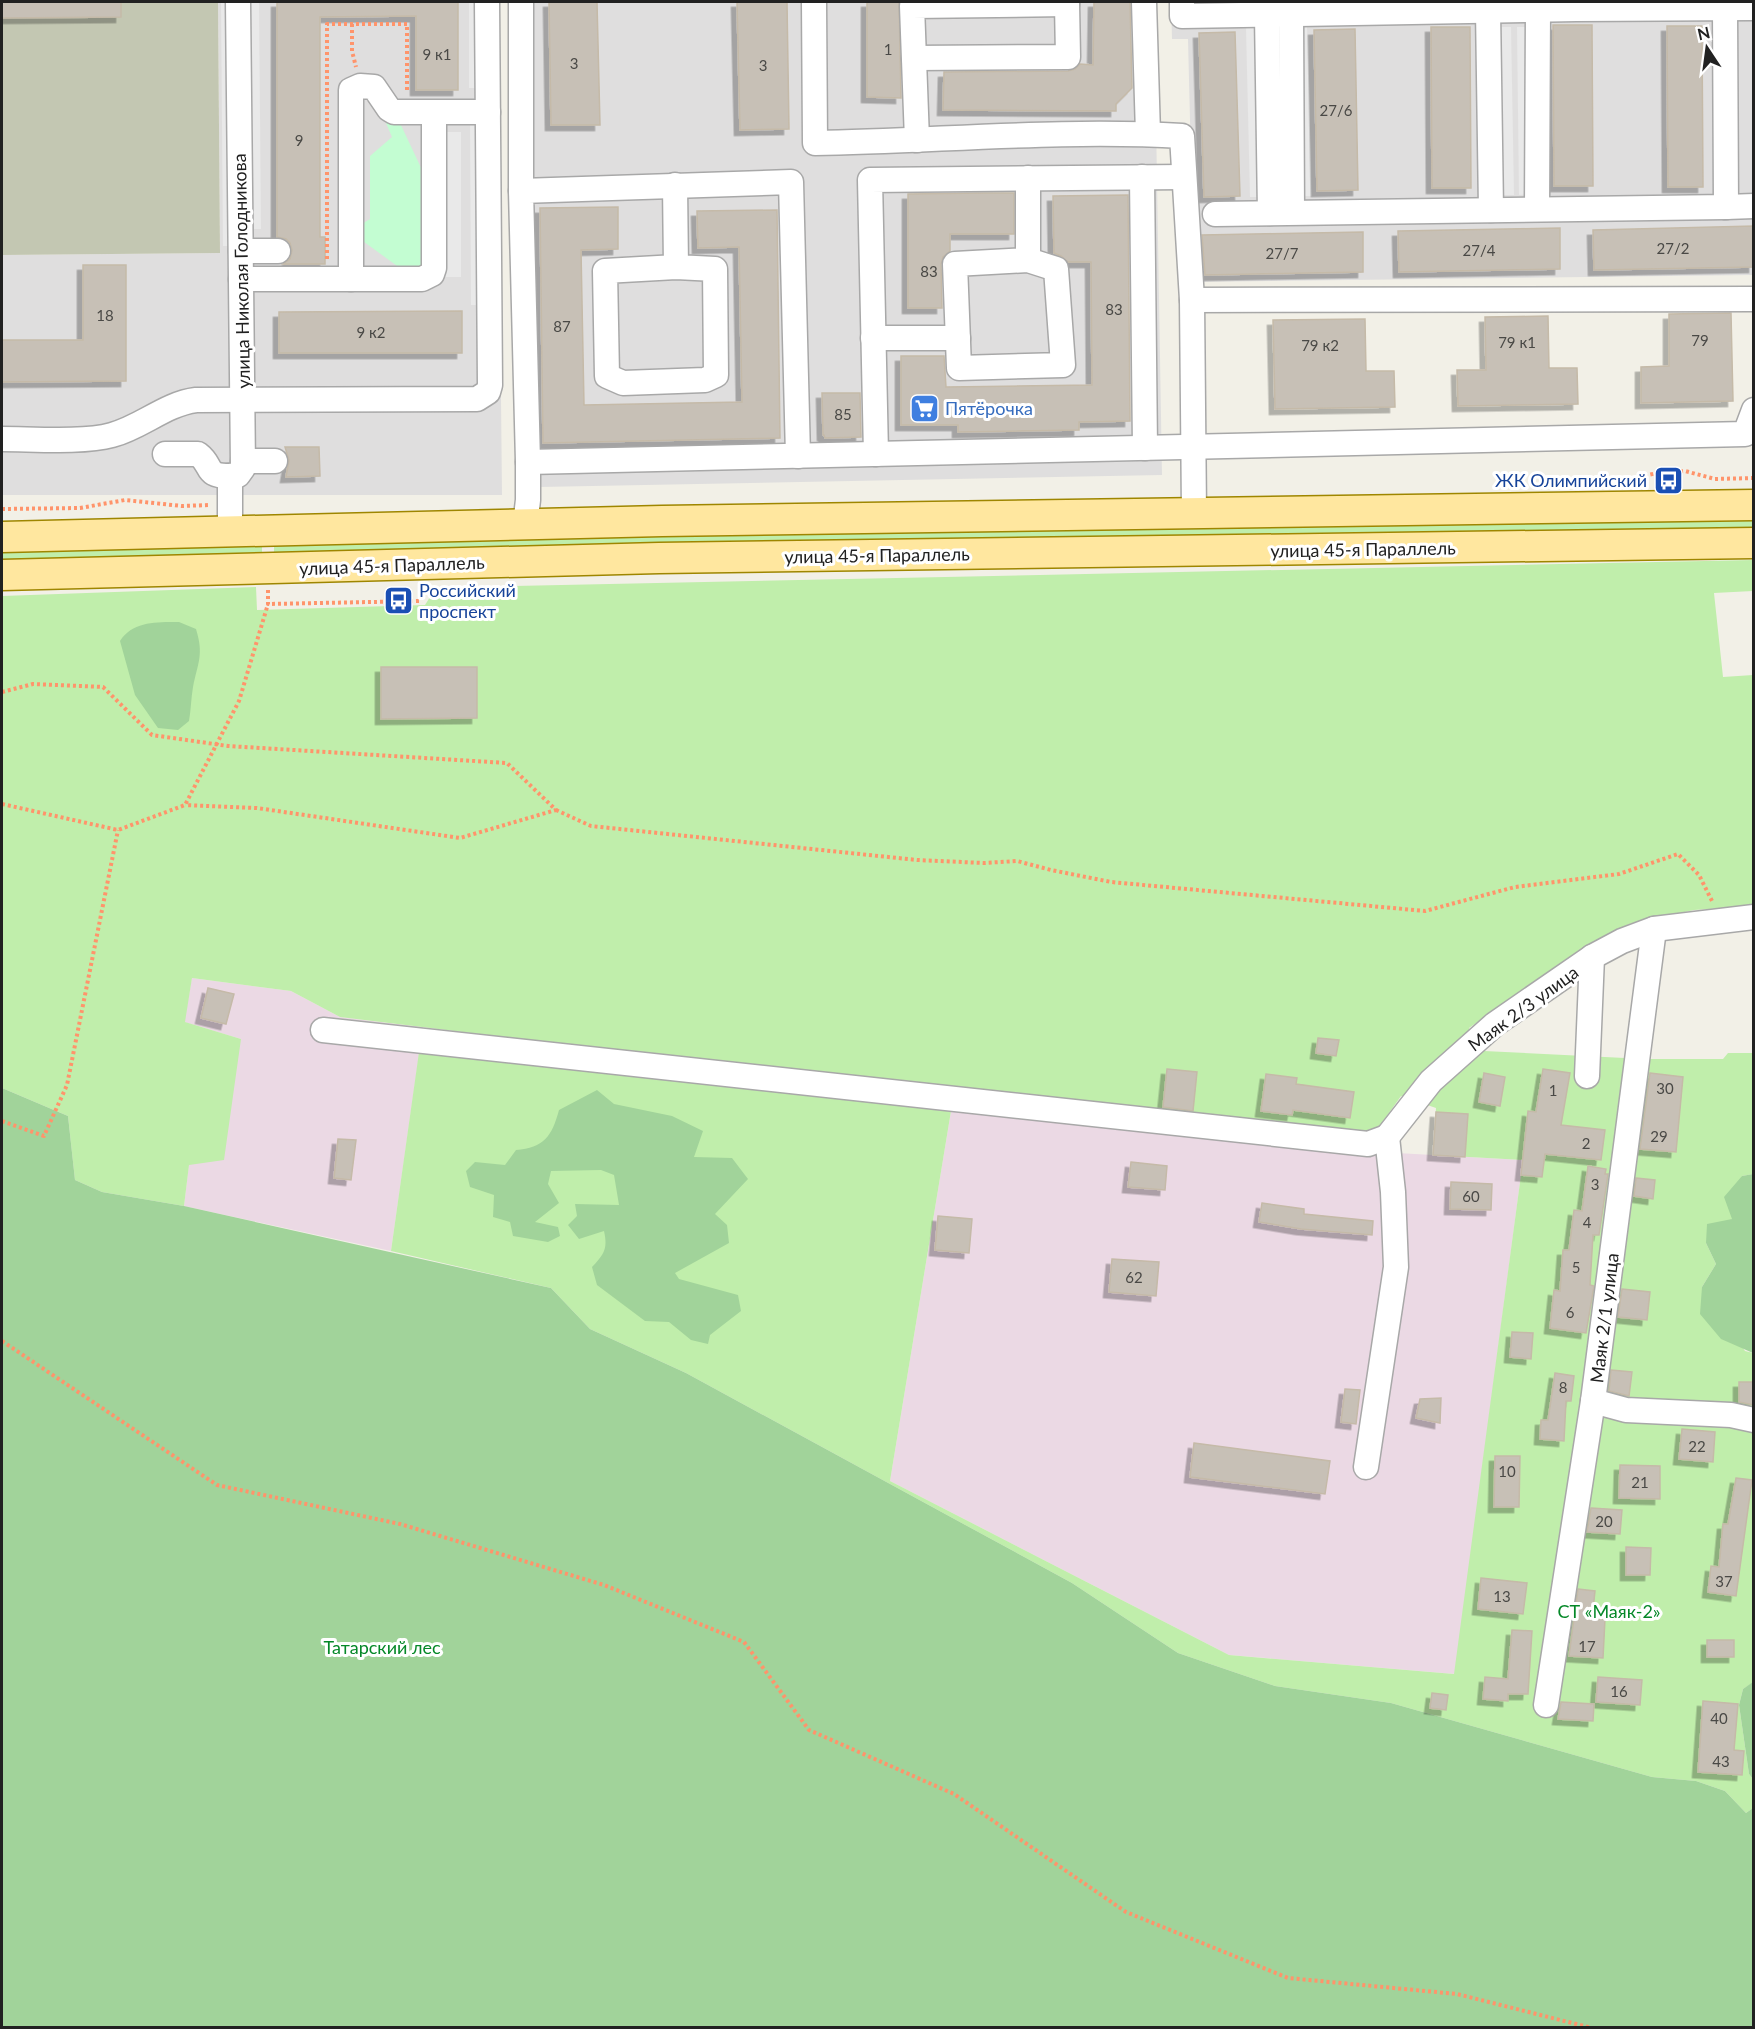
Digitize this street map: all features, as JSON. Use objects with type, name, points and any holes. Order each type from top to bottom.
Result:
[{"type":"main road","name":"улица 45-я Параллель","points":[[2,537],[525,525],[1754,505]]},
{"type":"main road","name":"улица 45-я Параллель","points":[[2,575],[659,558],[1754,543]]},
{"type":"street","name":"улица Николая Голодникова","points":[[230,532],[242,400],[238,2]]},
{"type":"street","points":[[2,439],[90,439],[111,435],[184,401],[477,399],[488,392],[490,385],[487,2]]},
{"type":"street","points":[[521,2],[521,191],[528,462],[528,500],[525,525]]},
{"type":"street","points":[[814,2],[815,142],[1148,134],[1182,136],[1192,300],[1194,513]]},
{"type":"street","points":[[1144,2],[1148,134]]},
{"type":"street","points":[[1182,2],[1182,16],[1538,9],[1576,5],[1754,8]]},
{"type":"street","points":[[914,58],[1068,57],[1067,3],[912,6],[917,140]]},
{"type":"street","points":[[1537,209],[1538,9]]},
{"type":"street","points":[[1725,9],[1726,207]]},
{"type":"street","points":[[1488,10],[1491,210]]},
{"type":"street","points":[[1279,14],[1281,213]]},
{"type":"street","points":[[351,279],[350,95],[354,87],[377,88],[389,109],[394,112],[488,112]]},
{"type":"street","points":[[241,279],[423,279],[432,274],[434,268],[434,112]]},
{"type":"street","points":[[1142,177],[1145,448]]},
{"type":"street","points":[[876,454],[870,180],[1184,177]]},
{"type":"street","points":[[1028,178],[1028,260]]},
{"type":"street","points":[[521,191],[791,182],[798,456]]},
{"type":"street","points":[[675,186],[676,267]]},
{"type":"street","points":[[1215,214],[1754,206]]},
{"type":"street","points":[[241,251],[278,250]]},
{"type":"street","points":[[1028,260],[1056,269],[1063,364],[959,368],[955,264],[1028,260]]},
{"type":"street","points":[[676,267],[715,269],[716,375],[705,380],[623,382],[607,376],[604,271],[676,267]]},
{"type":"street","points":[[1192,300],[1754,298]]},
{"type":"street","points":[[873,338],[958,338]]},
{"type":"street","points":[[528,462],[1745,434],[1754,410]]},
{"type":"street","points":[[165,454],[198,454],[216,476],[236,468],[275,461]]},
{"type":"street","name":"Маяк 2/3 улица","points":[[1387,1137],[1431,1081],[1495,1024],[1592,957],[1622,941],[1654,929],[1754,917]]},
{"type":"street","name":"Маяк 2/1 улица","points":[[1546,1705],[1593,1401],[1654,929]]},
{"type":"street","points":[[1587,1076],[1592,957]]},
{"type":"street","points":[[323,1029],[1368,1144],[1387,1137],[1393,1192],[1396,1267],[1366,1467]]},
{"type":"street","points":[[1593,1401],[1626,1410],[1731,1415],[1754,1420]]},
{"type":"path","points":[[352,24],[352,51],[360,86]]},
{"type":"path","points":[[185,805],[239,701],[268,604]]},
{"type":"path","points":[[2,692],[33,684],[104,687],[152,735],[217,744],[507,763],[556,810],[591,826],[917,860],[984,863],[1017,861],[1111,882],[1425,911],[1515,886],[1619,874],[1678,854],[1700,875],[1721,920]]},
{"type":"path","points":[[2,804],[118,830],[185,805],[257,808],[460,838],[556,810]]},
{"type":"path","points":[[2,1121],[44,1136],[67,1085],[118,830]]},
{"type":"path","points":[[2,1341],[217,1485],[411,1528],[604,1585],[744,1642],[809,1730],[954,1794],[1126,1912],[1288,1978],[1457,1994],[1592,2028]]},
{"type":"shaded area","points":[[2,2],[218,2],[220,253],[2,255]]},
{"type":"shaded area","points":[[218,2],[497,2],[502,495],[2,495],[2,255],[220,253]]},
{"type":"shaded area","points":[[221,2],[229,2],[231,246],[223,246]]},
{"type":"shaded area","points":[[246,2],[259,2],[261,229],[249,229]]},
{"type":"shaded area","points":[[469,2],[480,2],[481,88],[469,88]]},
{"type":"shaded area","points":[[530,2],[1154,2],[1162,475],[539,487]]},
{"type":"shaded area","points":[[1171,2],[1753,2],[1753,275],[1194,282],[1188,39],[1172,39]]},
{"type":"shaded area","points":[[1307,26],[1312,196],[1298,196],[1294,27]]},
{"type":"shaded area","points":[[1259,27],[1263,197],[1250,197],[1246,28]]},
{"type":"shaded area","points":[[1498,27],[1511,27],[1514,195],[1501,195]]},
{"type":"shaded area","points":[[1517,27],[1529,27],[1532,194],[1519,195]]},
{"type":"shaded area","points":[[470,121],[481,121],[482,305],[471,305]]},
{"type":"shaded area","points":[[442,132],[461,132],[461,277],[443,277]]},
{"type":"shaded area","points":[[192,978],[291,991],[340,1017],[423,1027],[391,1251],[184,1206],[189,1164],[241,1039],[184,1022]]},
{"type":"shaded area","points":[[951,1111],[1379,1152],[1523,1160],[1455,1674],[1229,1655],[890,1481]]},
{"type":"green space","points":[[386,123],[400,123],[424,174],[424,270],[404,271],[360,239],[360,225],[370,219],[370,156],[392,137]]},
{"type":"green space","points":[[1754,516],[1753,532],[274,558],[274,540]]},
{"type":"green space","points":[[262,540],[262,558],[2,563],[2,545]]},
{"type":"green space","name":"СТ «Маяк-2»","points":[[1753,560],[1753,591],[1714,593],[1723,677],[1753,675],[1753,906],[1694,910],[1629,924],[1535,981],[1469,1028],[1484,1051],[1645,1059],[1723,1059],[1728,1053],[1753,1053],[1753,1174],[1742,1176],[1732,1219],[1706,1243],[1716,1264],[1702,1287],[1745,1351],[1753,1353],[1754,1682],[1743,1689],[1739,1705],[1749,1774],[1753,1779],[1753,1808],[1746,1813],[1725,1791],[1696,1781],[1652,1777],[1391,1703],[1275,1686],[1178,1653],[1072,1583],[686,1373],[590,1329],[551,1288],[391,1251],[419,1052],[951,1111],[890,1481],[1229,1655],[1454,1674],[1523,1160],[1433,1155],[1436,1108],[1401,1096],[1379,1127],[1361,1132],[840,1078],[340,1017],[291,991],[192,978],[185,1022],[241,1039],[224,1160],[189,1165],[184,1206],[102,1192],[75,1180],[68,1116],[2,1088],[2,596],[256,587],[257,610],[425,605],[430,597],[514,586]]},
{"type":"green space","points":[[179,622],[196,629],[200,646],[189,721],[178,730],[158,728],[135,695],[120,641],[125,634],[139,626]]},
{"type":"green space","name":"Татарский лес","points":[[2,1088],[68,1116],[75,1180],[102,1192],[184,1206],[551,1288],[590,1329],[686,1373],[1072,1583],[1178,1653],[1275,1686],[1391,1703],[1652,1777],[1696,1781],[1725,1791],[1746,1813],[1753,1808],[1753,2027],[2,2027]]},
{"type":"green space","points":[[597,1090],[614,1104],[672,1116],[703,1131],[694,1157],[732,1158],[748,1179],[715,1214],[727,1225],[729,1243],[675,1273],[679,1279],[738,1295],[741,1311],[710,1335],[708,1344],[691,1340],[669,1322],[645,1321],[597,1285],[592,1267],[604,1251],[606,1242],[604,1231],[579,1239],[568,1225],[577,1216],[575,1204],[619,1205],[614,1175],[601,1170],[551,1171],[548,1184],[559,1203],[535,1222],[558,1227],[560,1236],[548,1242],[513,1236],[510,1222],[493,1217],[494,1195],[470,1187],[466,1171],[475,1162],[505,1165],[516,1150],[534,1147],[550,1134],[559,1110]]},
{"type":"green space","points":[[1754,1174],[1753,1353],[1721,1339],[1700,1314],[1702,1287],[1716,1264],[1706,1243],[1707,1224],[1732,1219],[1724,1197],[1742,1176]]},
{"type":"green space","points":[[1753,1682],[1753,1779],[1749,1774],[1739,1705],[1743,1689]]},
{"type":"building","points":[[2,2],[121,2],[121,17],[2,18]]},
{"type":"building","points":[[277,2],[458,2],[458,90],[416,90],[416,16],[320,17],[320,237],[325,237],[325,264],[283,264],[290,259],[292,250],[286,239],[277,237]]},
{"type":"building","points":[[549,2],[597,2],[600,125],[551,125]]},
{"type":"building","points":[[737,2],[787,2],[789,129],[740,130]]},
{"type":"building","points":[[867,2],[899,2],[901,98],[867,97]]},
{"type":"building","points":[[1094,2],[1130,2],[1132,88],[1116,104],[1116,111],[943,110],[944,72],[1068,71],[1080,64],[1093,65]]},
{"type":"building","points":[[1553,25],[1592,25],[1593,186],[1554,186]]},
{"type":"building","points":[[1667,26],[1702,26],[1703,187],[1668,187]]},
{"type":"building","points":[[1431,27],[1470,27],[1471,188],[1432,188]]},
{"type":"building","points":[[1355,29],[1358,190],[1317,191],[1314,30]]},
{"type":"building","points":[[1235,32],[1240,196],[1204,197],[1199,33]]},
{"type":"building","points":[[1014,193],[1014,234],[950,234],[950,251],[943,257],[941,264],[942,308],[908,308],[908,194]]},
{"type":"building","points":[[1128,195],[1130,421],[1079,422],[1079,430],[958,432],[958,425],[901,425],[901,356],[944,356],[946,387],[1092,385],[1091,262],[1068,262],[1054,253],[1053,196]]},
{"type":"building","points":[[618,207],[618,249],[581,250],[584,405],[742,402],[739,247],[698,248],[697,211],[777,210],[780,438],[543,443],[540,208]]},
{"type":"building","points":[[1754,226],[1754,267],[1594,270],[1593,230]]},
{"type":"building","points":[[1560,228],[1560,269],[1399,272],[1398,231]]},
{"type":"building","points":[[1363,232],[1363,272],[1205,275],[1202,235]]},
{"type":"building","points":[[83,265],[126,265],[126,381],[2,382],[2,340],[83,340]]},
{"type":"building","points":[[462,311],[462,353],[279,353],[279,312]]},
{"type":"building","points":[[1731,313],[1733,401],[1641,403],[1641,367],[1669,366],[1669,314]]},
{"type":"building","points":[[1548,316],[1549,368],[1577,368],[1578,404],[1458,406],[1457,370],[1486,370],[1485,317]]},
{"type":"building","points":[[1365,319],[1366,371],[1394,371],[1395,407],[1275,409],[1273,320]]},
{"type":"building","points":[[822,393],[860,393],[861,437],[825,438]]},
{"type":"building","points":[[285,447],[319,447],[320,476],[286,477],[289,460]]},
{"type":"building","points":[[381,667],[477,667],[477,718],[381,719]]},
{"type":"building","points":[[208,988],[234,994],[226,1024],[201,1018]]},
{"type":"building","points":[[1318,1038],[1339,1040],[1336,1056],[1316,1053]]},
{"type":"building","points":[[1167,1069],[1197,1072],[1193,1111],[1163,1107]]},
{"type":"building","points":[[1543,1069],[1570,1073],[1561,1125],[1605,1130],[1601,1160],[1545,1154],[1542,1177],[1521,1175],[1528,1111],[1536,1112]]},
{"type":"building","points":[[1484,1073],[1505,1077],[1500,1106],[1479,1102]]},
{"type":"building","points":[[1650,1073],[1683,1077],[1676,1152],[1640,1149]]},
{"type":"building","points":[[1266,1074],[1297,1078],[1296,1084],[1354,1092],[1350,1118],[1293,1110],[1292,1115],[1261,1111]]},
{"type":"building","points":[[1436,1112],[1468,1114],[1465,1157],[1433,1155]]},
{"type":"building","points":[[338,1139],[356,1140],[351,1180],[334,1178]]},
{"type":"building","points":[[1131,1162],[1167,1166],[1165,1190],[1128,1187]]},
{"type":"building","points":[[1588,1166],[1606,1169],[1605,1174],[1608,1174],[1599,1235],[1593,1235],[1590,1285],[1594,1286],[1586,1333],[1550,1328],[1554,1290],[1560,1291],[1563,1250],[1569,1250],[1574,1210],[1582,1211]]},
{"type":"building","points":[[1636,1178],[1655,1180],[1653,1199],[1634,1196]]},
{"type":"building","points":[[1451,1182],[1492,1184],[1491,1210],[1450,1209]]},
{"type":"building","points":[[1262,1203],[1304,1209],[1304,1214],[1373,1221],[1372,1235],[1301,1229],[1259,1222]]},
{"type":"building","points":[[938,1216],[972,1219],[969,1253],[935,1250]]},
{"type":"building","points":[[1112,1259],[1159,1262],[1156,1296],[1109,1292]]},
{"type":"building","points":[[1622,1289],[1650,1292],[1647,1320],[1618,1317]]},
{"type":"building","points":[[1512,1332],[1533,1333],[1531,1359],[1510,1357]]},
{"type":"building","points":[[1611,1370],[1632,1372],[1629,1396],[1609,1391]]},
{"type":"building","points":[[1555,1373],[1574,1376],[1571,1401],[1566,1401],[1564,1441],[1540,1439],[1541,1420],[1548,1420]]},
{"type":"building","points":[[1739,1382],[1754,1382],[1754,1405],[1739,1402]]},
{"type":"building","points":[[1345,1389],[1360,1390],[1356,1424],[1341,1422]]},
{"type":"building","points":[[1441,1398],[1440,1423],[1416,1418],[1420,1399]]},
{"type":"building","points":[[1682,1429],[1715,1432],[1713,1462],[1679,1459]]},
{"type":"building","points":[[1194,1443],[1330,1461],[1325,1494],[1190,1477]]},
{"type":"building","points":[[1495,1456],[1520,1456],[1519,1507],[1494,1507]]},
{"type":"building","points":[[1620,1465],[1660,1466],[1660,1499],[1619,1498]]},
{"type":"building","points":[[1736,1478],[1752,1480],[1736,1596],[1708,1592],[1711,1566],[1719,1567],[1723,1524],[1728,1524]]},
{"type":"building","points":[[1591,1508],[1622,1510],[1620,1534],[1587,1532]]},
{"type":"building","points":[[1626,1547],[1651,1548],[1650,1575],[1626,1575]]},
{"type":"building","points":[[1481,1578],[1527,1583],[1523,1614],[1478,1609]]},
{"type":"building","points":[[1578,1589],[1595,1591],[1592,1619],[1605,1619],[1603,1658],[1569,1656]]},
{"type":"building","points":[[1512,1630],[1532,1631],[1528,1694],[1508,1694],[1508,1701],[1483,1699],[1485,1677],[1508,1679]]},
{"type":"building","points":[[1707,1640],[1734,1640],[1734,1657],[1707,1657]]},
{"type":"building","points":[[1598,1677],[1642,1680],[1640,1705],[1596,1702]]},
{"type":"building","points":[[1432,1693],[1448,1695],[1446,1710],[1430,1708]]},
{"type":"building","points":[[1703,1701],[1738,1704],[1734,1750],[1744,1751],[1742,1775],[1698,1772]]},
{"type":"building","points":[[1561,1702],[1594,1704],[1593,1721],[1558,1719]]},
{"type":"place","name":"Пятёрочка","points":[[924,408]]},
{"type":"place","name":"ЖК Олимпийский","points":[[1668,480]]},
{"type":"place","name":"Российский проспект","points":[[398,600]]}]
